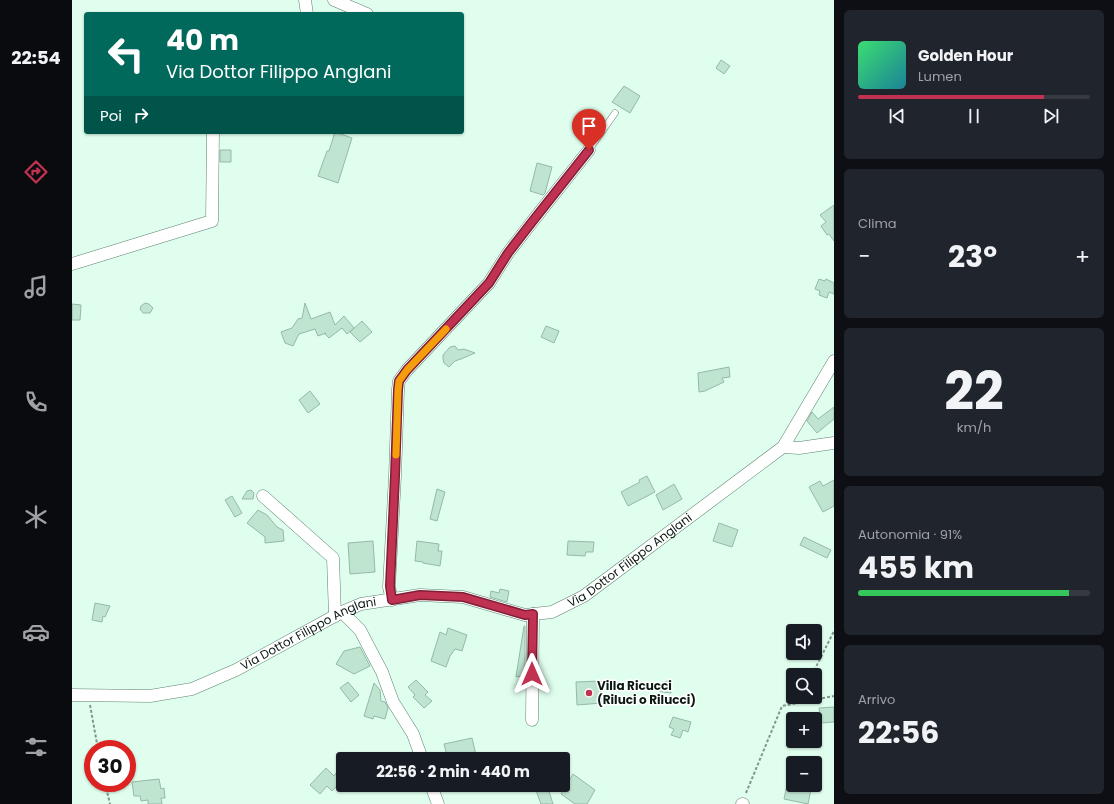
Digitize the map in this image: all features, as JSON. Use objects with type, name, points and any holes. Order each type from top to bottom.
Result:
[{"type":"street","points":[[305,0],[307,12]]},
{"type":"street","points":[[334,0],[362,12]]},
{"type":"street","points":[[72,264],[212,221],[213,134]]},
{"type":"street","points":[[392,600],[390,586],[399,381],[407,370],[489,283],[513,247],[589,150]]},
{"type":"street","points":[[834,362],[783,447],[799,448],[834,443]]},
{"type":"street","name":"Via Dottor Filippo Anglani","points":[[72,695],[150,696],[192,689],[236,670],[338,614],[361,604],[420,595],[463,597],[525,615],[552,612],[584,596],[783,447]]},
{"type":"street","points":[[263,496],[333,558],[338,614],[360,630],[382,672],[393,702],[413,734],[419,752]]},
{"type":"street","points":[[532,720],[533,614]]},
{"type":"street","points":[[434,792],[438,804]]},
{"type":"lane","points":[[589,150],[615,113]]},
{"type":"path","points":[[816,668],[834,631]]},
{"type":"path","points":[[89,696],[96,740]]},
{"type":"path","points":[[822,698],[834,696]]},
{"type":"path","points":[[742,804],[782,706],[790,704]]},
{"type":"path","points":[[107,792],[110,804]]},
{"type":"building","points":[[721,60],[730,66],[724,74],[716,68]]},
{"type":"building","points":[[624,86],[640,96],[630,113],[612,102]]},
{"type":"building","points":[[334,134],[341,134],[352,138],[338,183],[318,176],[327,151],[329,151]]},
{"type":"building","points":[[220,150],[231,150],[231,162],[220,162]]},
{"type":"building","points":[[537,163],[552,167],[545,193],[543,195],[530,191]]},
{"type":"building","points":[[834,205],[834,241],[829,234],[827,235],[821,226],[826,222],[820,215]]},
{"type":"building","points":[[819,279],[825,281],[826,279],[834,283],[834,294],[829,292],[827,298],[819,295],[820,291],[815,289]]},
{"type":"building","points":[[145,303],[149,304],[153,308],[150,313],[143,313],[140,309]]},
{"type":"building","points":[[305,303],[311,319],[330,312],[335,325],[344,316],[354,328],[347,334],[342,328],[329,338],[325,334],[326,333],[318,336],[315,329],[299,334],[293,346],[285,343],[281,332],[292,328],[298,319],[302,318]]},
{"type":"building","points":[[72,304],[81,305],[80,320],[72,320]]},
{"type":"building","points":[[362,321],[372,332],[360,342],[350,332]]},
{"type":"building","points":[[546,326],[559,331],[554,343],[541,337]]},
{"type":"building","points":[[455,346],[458,350],[464,349],[475,353],[455,361],[449,367],[444,363],[443,355],[450,347]]},
{"type":"building","points":[[729,367],[730,377],[722,378],[724,382],[705,391],[699,392],[698,373]]},
{"type":"building","points":[[310,391],[320,404],[308,413],[299,400]]},
{"type":"building","points":[[834,407],[834,419],[817,433],[807,421],[812,412],[818,419]]},
{"type":"building","points":[[647,476],[655,492],[628,506],[621,492],[640,482],[639,480]]},
{"type":"building","points":[[834,480],[834,506],[823,512],[809,487],[820,481],[823,486]]},
{"type":"building","points":[[674,484],[682,499],[663,510],[656,495]]},
{"type":"building","points":[[437,489],[445,492],[437,521],[430,519]]},
{"type":"building","points":[[251,490],[254,493],[253,499],[242,499],[247,491]]},
{"type":"building","points":[[232,496],[242,513],[235,517],[225,500]]},
{"type":"building","points":[[258,510],[267,515],[277,527],[283,530],[284,541],[265,543],[265,537],[247,523]]},
{"type":"building","points":[[719,523],[738,530],[732,547],[713,541]]},
{"type":"building","points":[[804,537],[831,550],[827,558],[800,545]]},
{"type":"building","points":[[373,541],[375,572],[350,574],[348,543]]},
{"type":"building","points":[[417,541],[439,544],[438,551],[442,551],[440,566],[415,561]]},
{"type":"building","points":[[568,541],[594,542],[593,552],[586,552],[585,556],[567,555]]},
{"type":"building","points":[[500,589],[509,591],[507,602],[490,597],[491,591],[499,593]]},
{"type":"building","points":[[95,603],[110,606],[105,617],[103,616],[102,622],[92,620]]},
{"type":"building","points":[[524,626],[525,675],[516,677]]},
{"type":"building","points":[[448,628],[467,635],[462,651],[455,649],[450,656],[446,667],[431,661],[440,632],[446,635]]},
{"type":"building","points":[[360,647],[370,666],[354,674],[336,664],[344,651]]},
{"type":"building","points":[[416,680],[428,692],[425,695],[432,701],[424,708],[413,697],[415,695],[408,687]]},
{"type":"building","points":[[669,680],[671,693],[662,692],[656,689],[661,684]]},
{"type":"building","name":"Villa Ricucci (Riluci o Rilucci)","points":[[601,681],[602,703],[577,705],[576,682]]},
{"type":"building","points":[[348,682],[359,695],[351,702],[340,688]]},
{"type":"building","points":[[374,683],[380,690],[381,701],[385,702],[388,708],[385,719],[374,716],[373,719],[364,716]]},
{"type":"building","points":[[834,707],[834,722],[822,723],[822,712],[820,712],[819,708]]},
{"type":"building","points":[[673,717],[691,722],[688,732],[683,730],[680,738],[671,735],[674,729],[669,727]]},
{"type":"building","points":[[472,738],[475,752],[446,752],[444,744]]},
{"type":"building","points":[[326,768],[334,776],[336,773],[336,787],[332,791],[327,786],[320,794],[310,785]]},
{"type":"building","points":[[573,774],[595,790],[587,804],[575,804],[561,794],[562,792],[570,792],[570,779]]},
{"type":"building","points":[[159,779],[161,789],[164,788],[165,798],[161,798],[162,804],[148,804],[148,800],[141,801],[140,796],[134,796],[133,792],[136,792],[136,782]]},
{"type":"building","points":[[786,790],[786,792],[810,792],[808,804],[784,799]]},
{"type":"building","points":[[537,792],[549,792],[553,804],[541,804]]},
{"type":"slow traffic","points":[[396,455],[399,381],[407,370],[446,329]]},
{"type":"place","name":"Villa Ricucci (Riluci o Rilucci)","points":[[589,693]]},
{"type":"route","points":[[532,674],[533,614],[525,615],[463,597],[420,595],[392,600],[390,586],[398,390],[399,381],[407,370],[489,283],[508,253],[589,150]]}]
